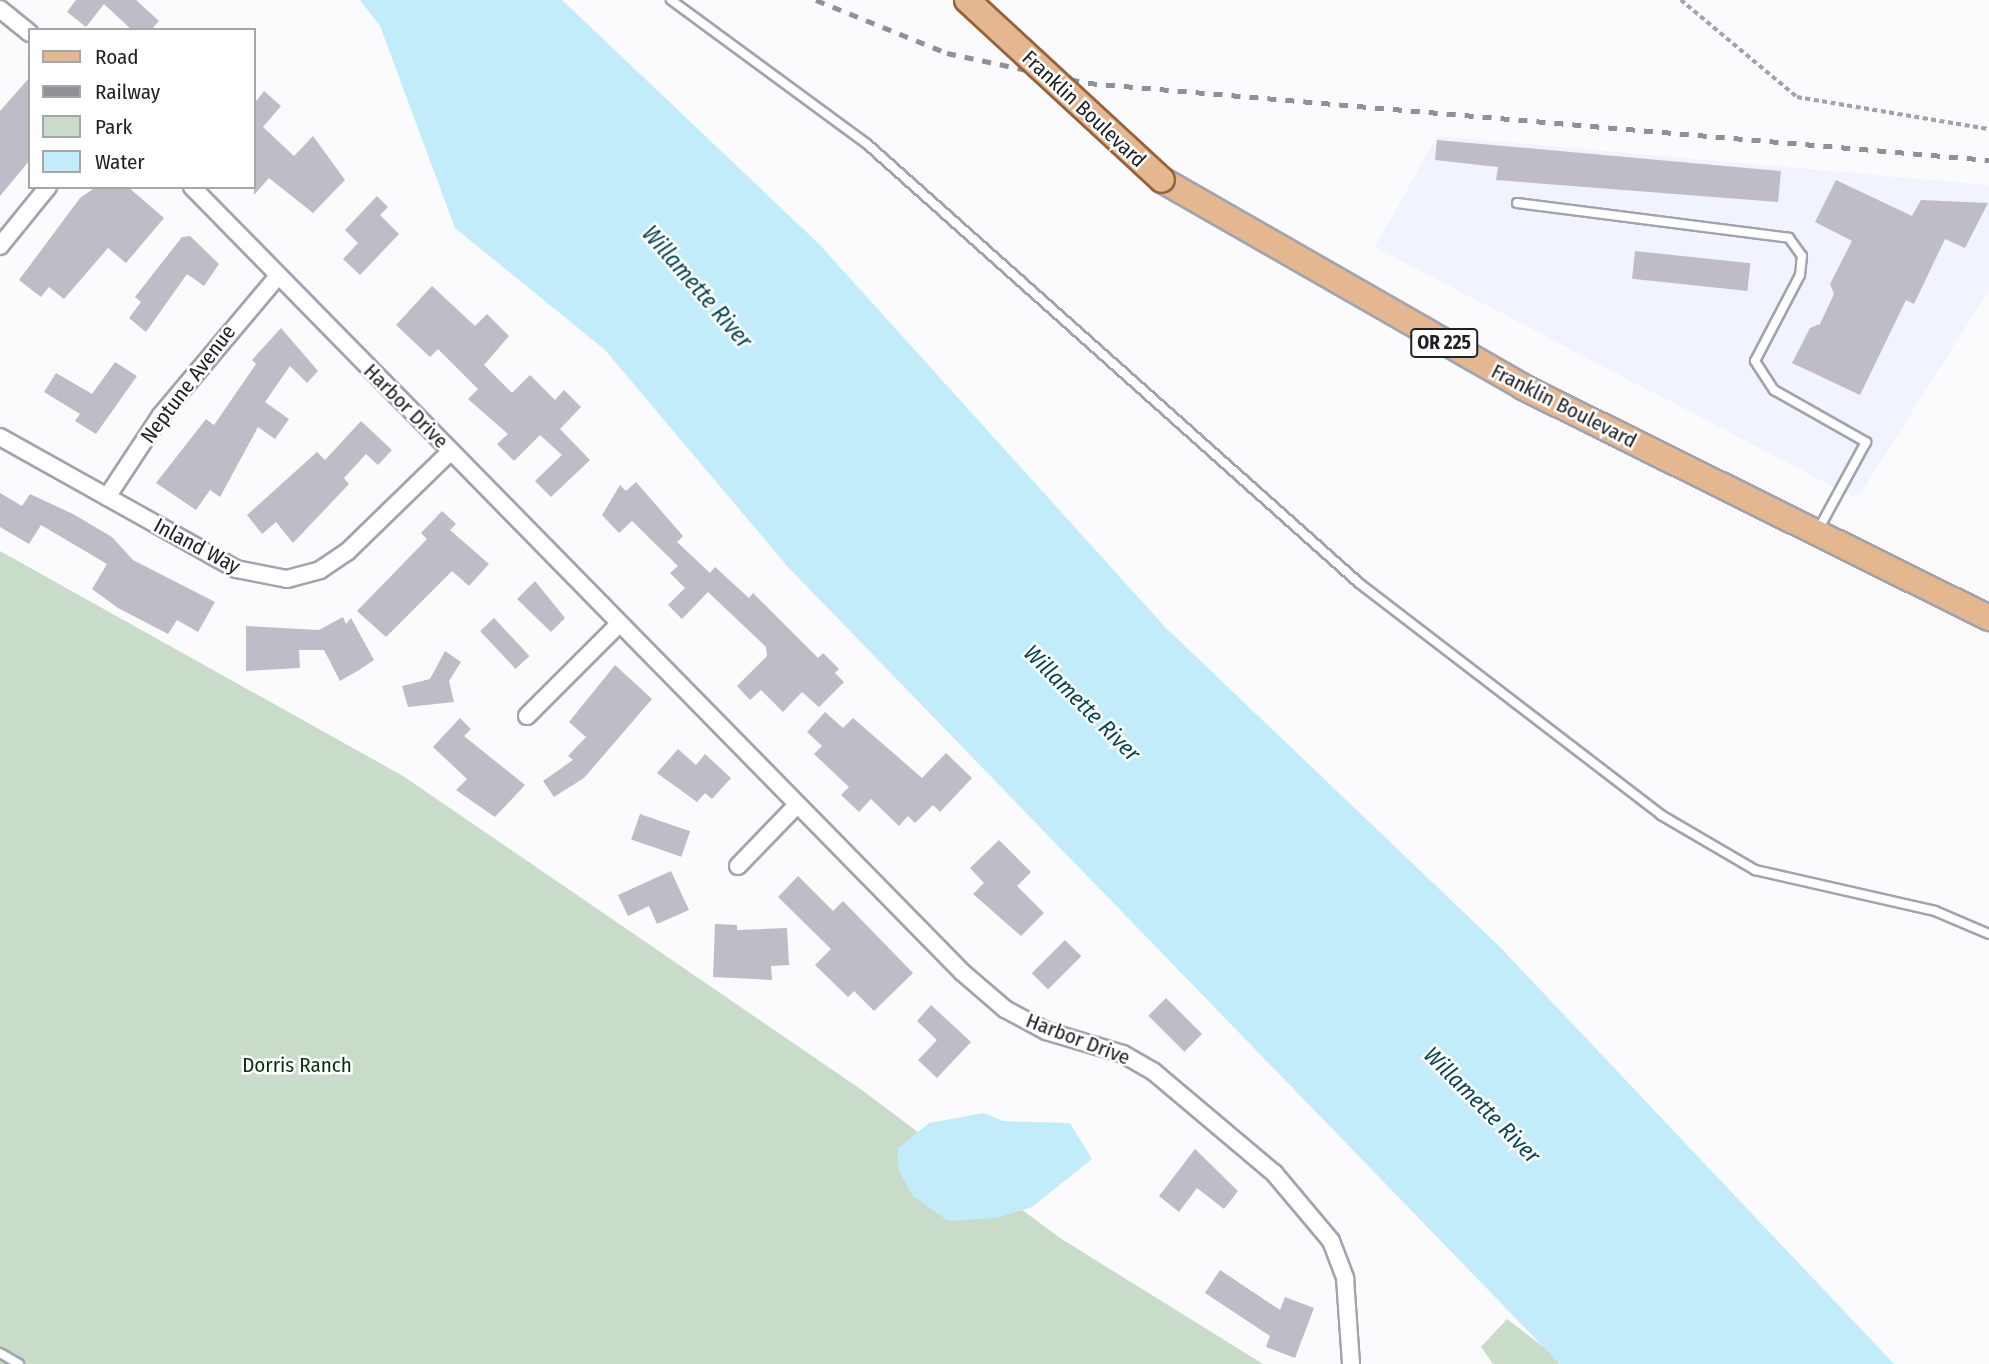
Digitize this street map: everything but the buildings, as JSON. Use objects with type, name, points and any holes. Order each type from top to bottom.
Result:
[{"type":"main road","name":"Franklin Boulevard","points":[[967,0],[1163,180],[1523,387],[1989,618]]},
{"type":"street","points":[[0,9],[28,31]]},
{"type":"street","points":[[0,246],[46,189]]},
{"type":"street","name":"Harbor Drive","points":[[194,189],[797,805],[1005,1009],[1046,1031],[1123,1054],[1154,1072],[1274,1173],[1331,1241],[1345,1278],[1351,1364]]},
{"type":"street","name":"Neptune Avenue","points":[[107,497],[160,415],[278,276]]},
{"type":"street","name":"Inland Way","points":[[0,437],[236,569],[286,579],[320,570],[347,552],[451,451]]},
{"type":"street","points":[[527,716],[620,624]]},
{"type":"street","points":[[738,866],[797,805]]},
{"type":"lane","points":[[671,0],[866,144],[1359,583],[1661,815],[1755,870],[1935,911],[1989,934]]},
{"type":"lane","points":[[1517,203],[1789,238],[1802,256],[1800,275],[1755,361],[1774,390],[1866,442],[1816,533]]},
{"type":"lane","points":[[0,1353],[19,1364]]},
{"type":"path","points":[[1681,0],[1797,97],[1989,129]]},
{"type":"shaded area","points":[[1437,136],[1989,185],[1989,290],[1857,499],[1375,247]]},
{"type":"green space","name":"Dorris Ranch","points":[[0,551],[403,776],[859,1088],[1060,1238],[1263,1364],[0,1364]]},
{"type":"green space","points":[[1507,1319],[1545,1348],[1560,1364],[1493,1364],[1481,1347]]},
{"type":"water","name":"Willamette River","points":[[360,0],[562,0],[819,244],[1165,627],[1498,945],[1894,1364],[1560,1364],[788,567],[605,350],[455,228],[380,26]]},
{"type":"water","points":[[984,1113],[1003,1121],[1070,1123],[1092,1159],[1032,1207],[996,1218],[948,1221],[913,1196],[899,1171],[897,1149],[929,1123]]},
{"type":"railway","points":[[816,0],[947,53],[1088,83],[1989,160]]}]
